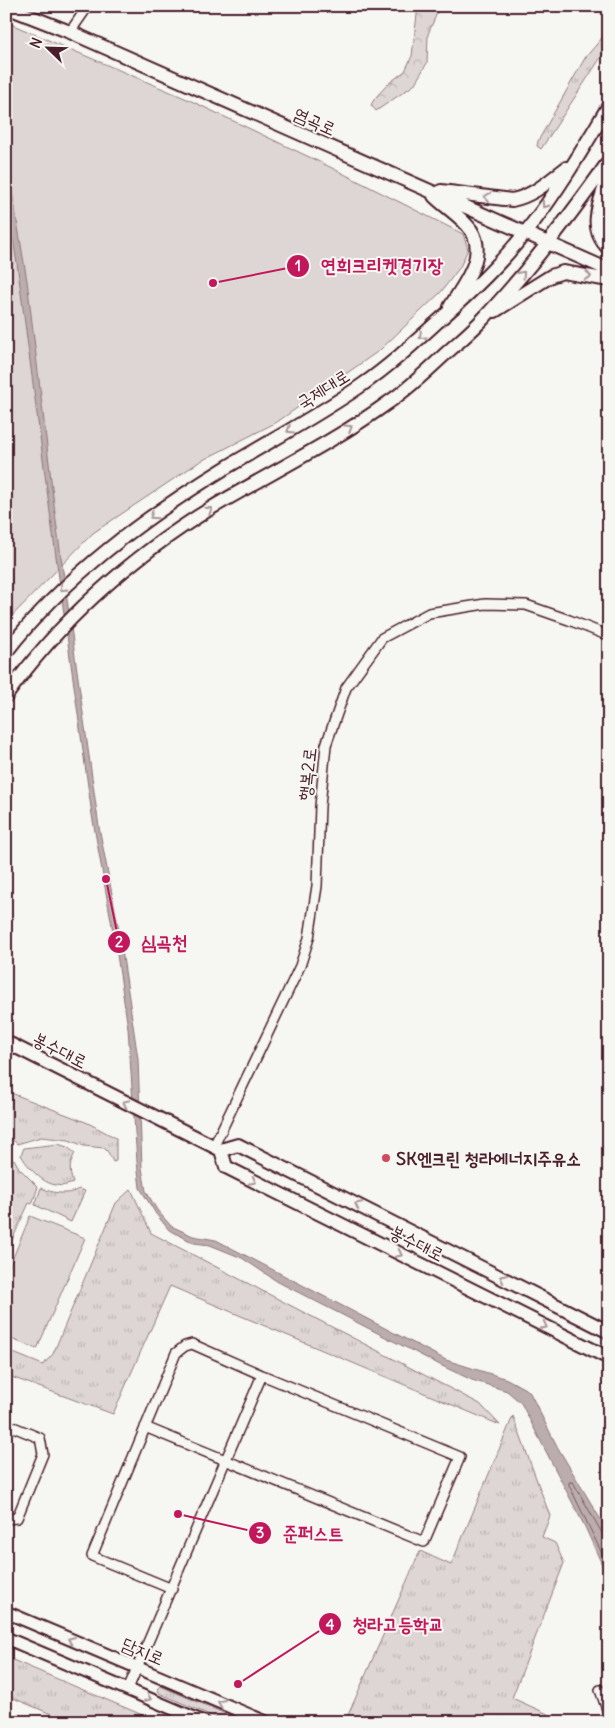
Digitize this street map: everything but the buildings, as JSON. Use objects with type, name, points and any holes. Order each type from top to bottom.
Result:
[{"type":"main road","name":"염곡로","points":[[6,7],[70,32],[609,270]]},
{"type":"main road","name":"국제대로","points":[[6,652],[32,620],[62,588],[98,558],[151,517],[192,489],[362,385],[400,356],[486,278],[526,232],[576,161],[609,105]]},
{"type":"main road","points":[[424,188],[512,200],[532,193],[576,161]]},
{"type":"main road","points":[[6,696],[74,615],[148,552],[212,508],[318,447],[389,403],[411,386],[483,320],[549,243],[609,161]]},
{"type":"main road","points":[[609,173],[596,210],[595,221],[597,231],[609,249]]},
{"type":"main road","points":[[424,188],[470,230],[477,248],[473,267],[444,316]]},
{"type":"main road","points":[[483,320],[551,276],[562,272],[609,280]]},
{"type":"main road","name":"봉수대로","points":[[6,1038],[10,1045],[154,1117],[218,1148],[238,1145],[609,1332]]},
{"type":"main road","name":"봉수대로","points":[[218,1148],[226,1167],[609,1358]]},
{"type":"street","points":[[70,32],[88,6]]},
{"type":"street","name":"행복2로","points":[[218,1148],[303,957],[309,938],[317,886],[320,806],[326,745],[346,688],[382,638],[429,613],[485,604],[526,606],[570,620],[609,636]]},
{"type":"street","points":[[145,1427],[424,1542],[460,1457],[192,1344],[185,1346],[176,1353],[145,1427],[92,1556],[172,1589]]},
{"type":"street","points":[[128,1689],[262,1375]]},
{"type":"street","points":[[6,1424],[40,1438],[43,1454],[17,1518],[6,1519]]},
{"type":"street","name":"담지로","points":[[6,1612],[266,1722]]},
{"type":"street","points":[[6,1638],[204,1722]]},
{"type":"street","points":[[600,1690],[609,1717],[607,1722]]},
{"type":"green space","points":[[418,6],[440,6],[428,34],[427,63],[414,85],[376,111],[371,105],[375,98],[388,84],[405,71],[412,56]]},
{"type":"green space","points":[[609,21],[609,45],[541,149],[537,146],[538,141],[585,58],[602,38]]},
{"type":"green space","points":[[6,22],[187,99],[326,165],[463,234],[468,249],[460,267],[441,292],[380,350],[277,422],[199,462],[93,533],[6,622]]},
{"type":"green space","points":[[6,1091],[88,1123],[116,1138],[116,1161],[113,1162],[104,1148],[84,1146],[69,1140],[41,1137],[17,1144],[6,1133]]},
{"type":"green space","points":[[58,1144],[67,1147],[75,1153],[70,1168],[73,1183],[57,1185],[49,1183],[30,1168],[21,1155],[24,1148]]},
{"type":"green space","points":[[14,1159],[19,1168],[38,1187],[32,1204],[29,1203],[6,1253],[6,1165]]},
{"type":"green space","points":[[41,1188],[60,1193],[79,1189],[85,1191],[71,1222],[35,1205]]},
{"type":"green space","points":[[131,1189],[151,1233],[480,1404],[500,1425],[170,1286],[113,1414],[6,1375],[6,1350],[43,1365],[53,1354],[116,1203]]},
{"type":"green space","points":[[30,1216],[85,1238],[37,1349],[6,1337],[6,1275]]},
{"type":"green space","points":[[513,1416],[550,1516],[542,1537],[555,1543],[564,1563],[512,1698],[566,1722],[345,1722],[420,1551],[451,1565]]},
{"type":"green space","points":[[8,1658],[159,1722],[70,1722],[6,1695],[6,1661]]},
{"type":"green space","points":[[161,1686],[245,1722],[226,1722],[159,1693],[158,1689]]},
{"type":"water","points":[[6,155],[27,281],[56,521],[99,827],[119,930],[138,1059],[142,1168],[146,1191],[157,1210],[171,1226],[193,1236],[216,1240],[446,1360],[507,1379],[529,1391],[558,1448],[609,1535],[609,1580],[585,1527],[521,1403],[507,1391],[472,1380],[442,1366],[278,1282],[242,1258],[210,1245],[194,1243],[169,1230],[156,1214],[140,1188],[128,1028],[92,815],[17,263],[6,198]]},
{"type":"place","name":"연희크리켓경기장","points":[[213,283]]},
{"type":"place","name":"심곡천","points":[[106,879]]},
{"type":"place","name":"SK엔크린 청라에너지주유소","points":[[386,1158]]},
{"type":"place","name":"준퍼스트","points":[[178,1514]]},
{"type":"place","name":"청라고등학교","points":[[238,1684]]}]
